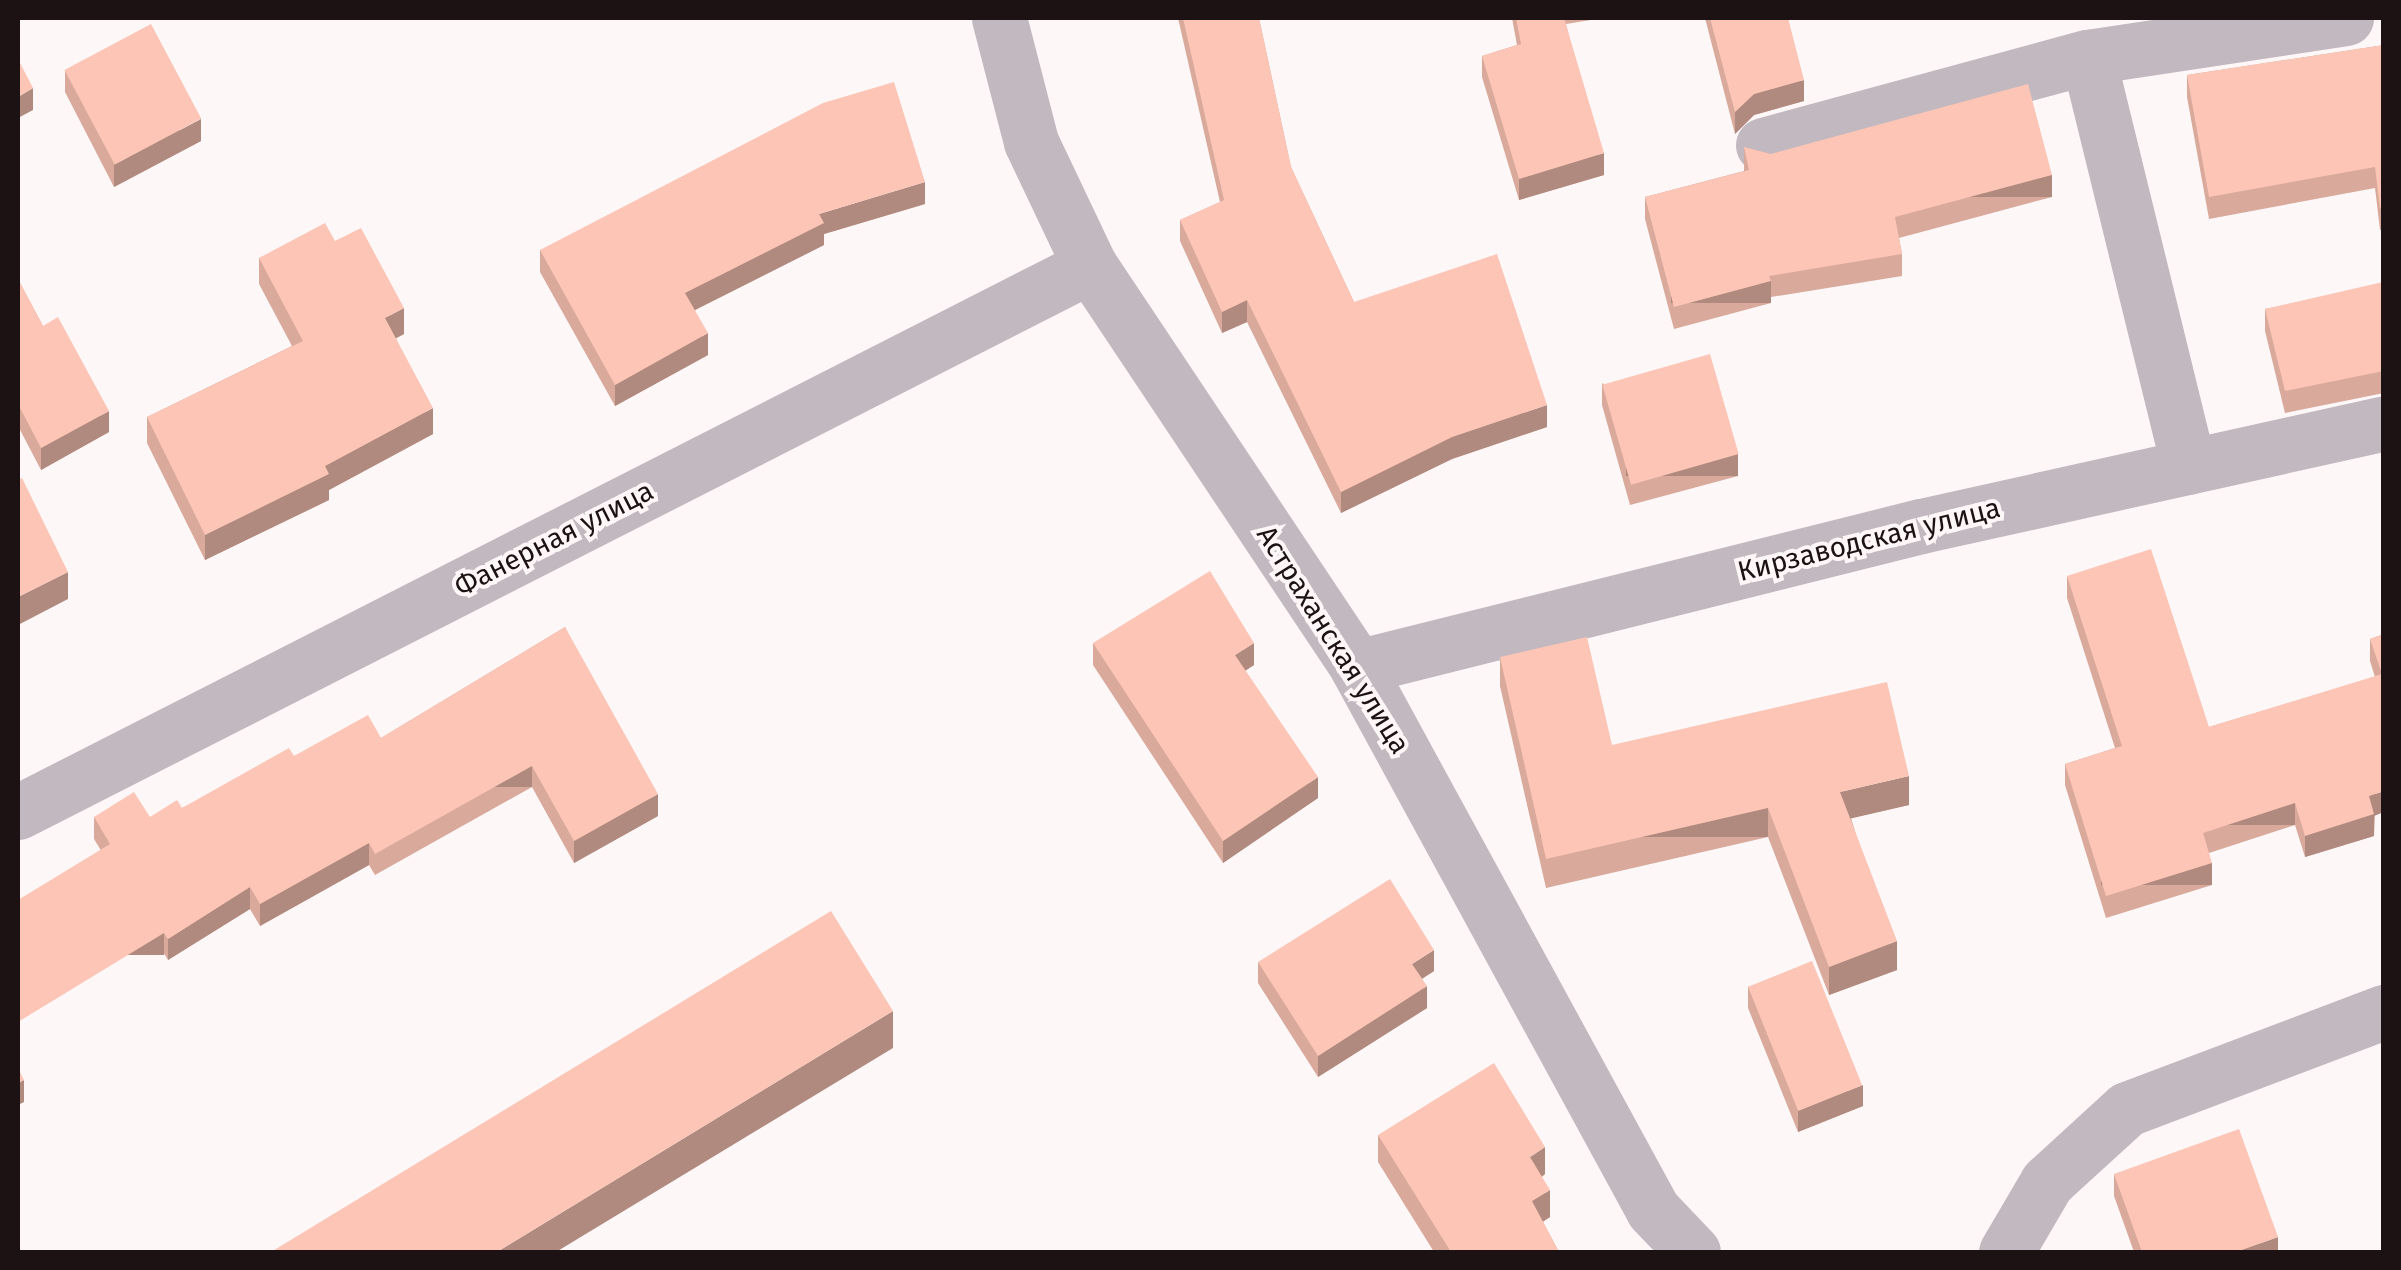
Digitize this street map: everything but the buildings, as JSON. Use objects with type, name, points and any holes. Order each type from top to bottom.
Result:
[{"type":"street","name":"Астраханская улица","points":[[999,18],[1031,142],[1090,266],[1357,667],[1653,1210],[1692,1252]]},
{"type":"street","points":[[1763,146],[2088,57],[2346,18]]},
{"type":"street","points":[[2088,57],[2189,467]]},
{"type":"street","name":"Фанерная улица","points":[[18,812],[1090,266]]},
{"type":"street","name":"Кирзаводская улица","points":[[1357,667],[1920,526],[2384,423]]},
{"type":"street","points":[[2006,1252],[2046,1182],[2128,1109],[2384,1012]]}]
